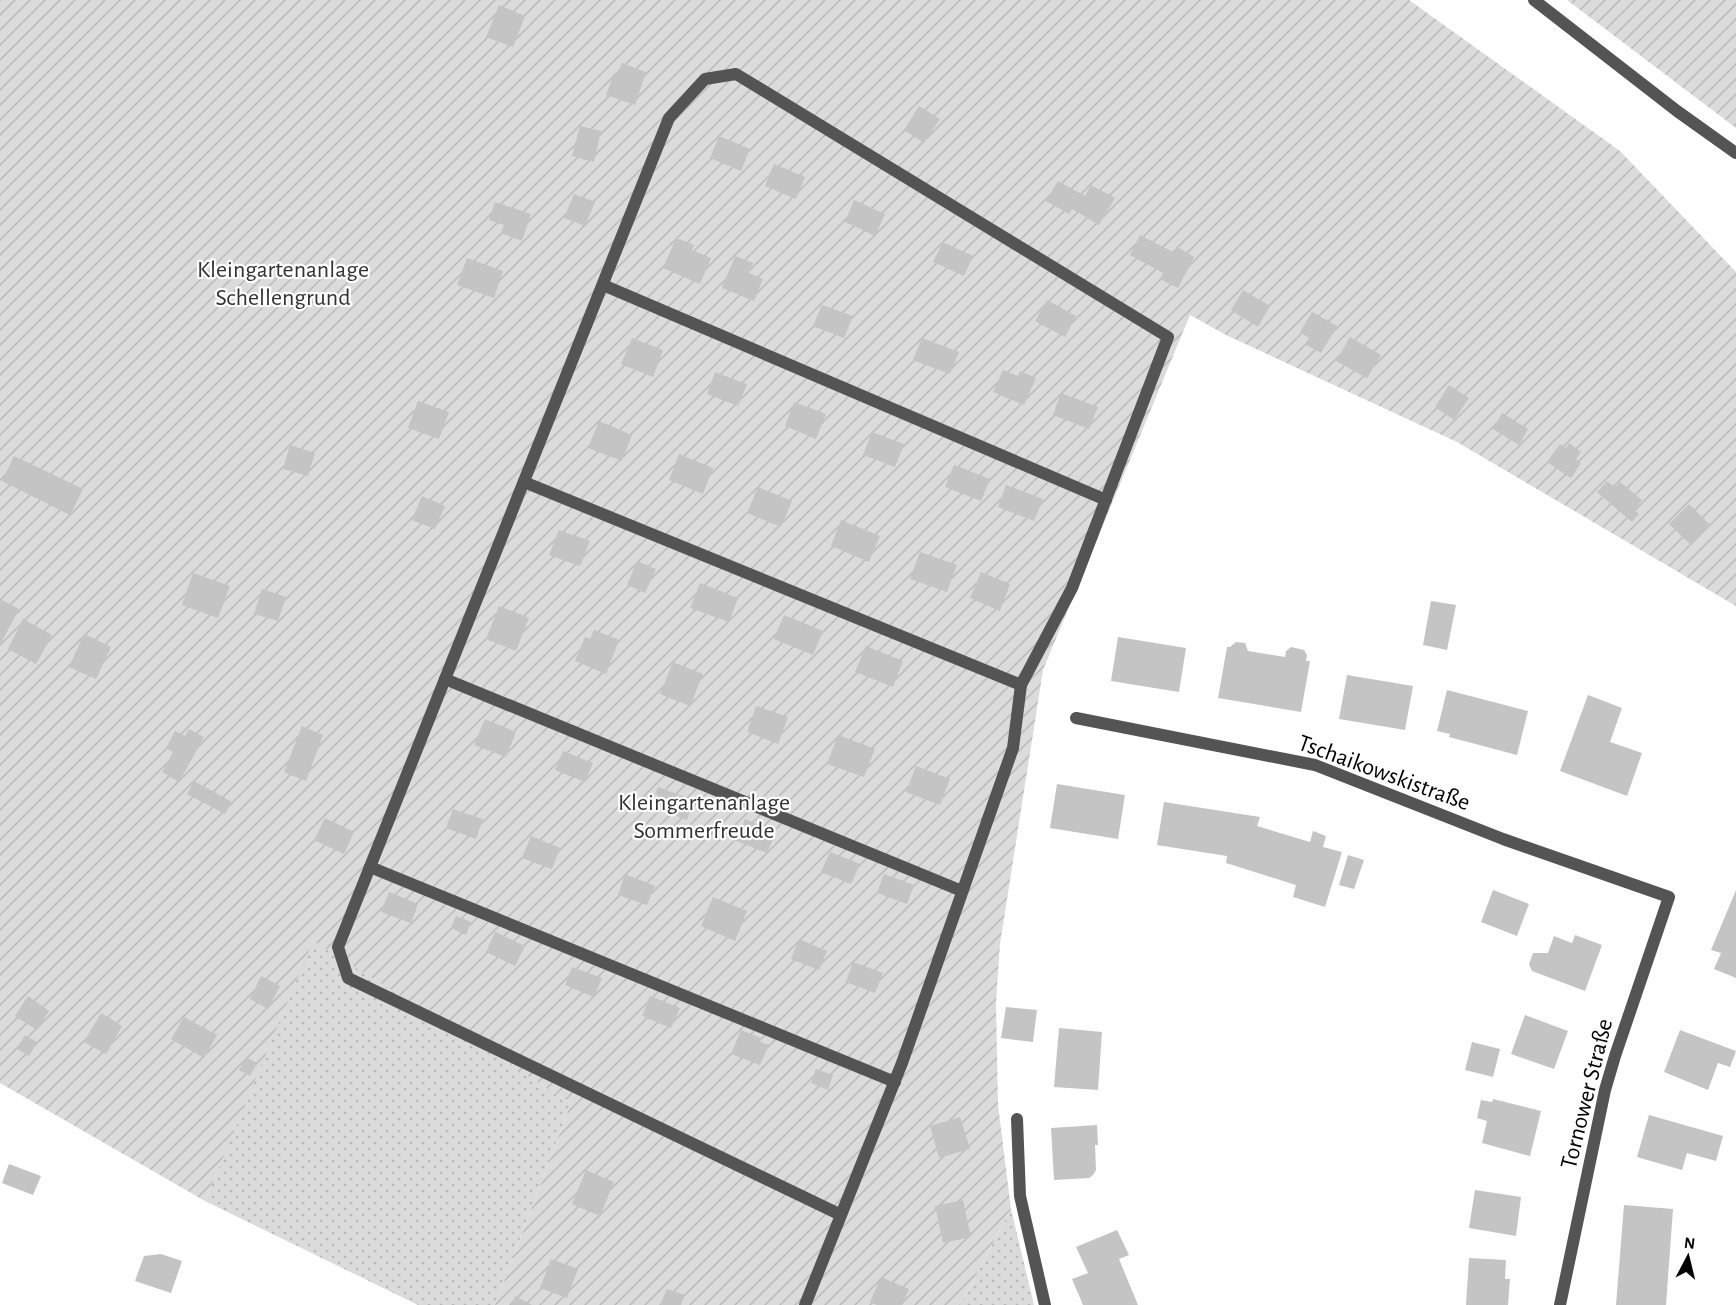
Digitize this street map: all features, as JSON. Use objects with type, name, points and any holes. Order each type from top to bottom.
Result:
[{"type":"street","points":[[1534,0],[1677,111],[1736,153]]},
{"type":"street","points":[[805,1305],[841,1215],[894,1082],[1012,748],[1021,685],[1072,588],[1168,337],[736,74],[705,79],[669,118],[338,948],[348,978],[841,1215]]},
{"type":"street","points":[[603,285],[1106,500]]},
{"type":"street","points":[[524,482],[1021,685]]},
{"type":"street","points":[[445,679],[962,891]]},
{"type":"street","name":"Tschaikowskistraße","points":[[1076,718],[1315,765],[1503,838],[1669,897]]},
{"type":"street","points":[[370,867],[894,1082]]},
{"type":"street","name":"Tornower Straße","points":[[1560,1305],[1605,1090],[1669,897]]},
{"type":"street","points":[[1017,1119],[1020,1196],[1045,1305]]},
{"type":"green space","points":[[0,0],[1409,0],[1620,151],[1736,272],[1736,606],[1457,442],[1226,335],[1190,315],[1043,670],[1000,944],[996,1002],[998,1105],[1011,1209],[960,1305],[495,1305],[571,1103],[313,941],[205,1201],[0,1083]]},
{"type":"green space","points":[[1567,0],[1736,0],[1736,128]]},
{"type":"green space","points":[[312,940],[571,1103],[495,1305],[418,1305],[205,1201]]},
{"type":"green space","points":[[1011,1209],[1034,1305],[960,1305]]},
{"type":"building","points":[[499,5],[525,16],[513,47],[486,37]]},
{"type":"building","points":[[622,63],[646,72],[635,105],[606,95],[614,73],[618,74]]},
{"type":"building","points":[[919,106],[940,119],[924,143],[904,130]]},
{"type":"building","points":[[580,126],[601,131],[594,162],[572,156]]},
{"type":"building","points":[[719,136],[750,149],[741,171],[710,158]]},
{"type":"building","points":[[774,164],[805,177],[796,199],[765,186]]},
{"type":"building","points":[[1058,181],[1085,196],[1091,185],[1115,198],[1099,225],[1072,209],[1069,214],[1046,201]]},
{"type":"building","points":[[574,194],[595,202],[585,226],[564,218]]},
{"type":"building","points":[[854,200],[885,214],[875,236],[845,222]]},
{"type":"building","points":[[495,202],[531,214],[522,241],[501,233],[504,225],[489,220]]},
{"type":"building","points":[[1140,235],[1173,252],[1177,247],[1194,257],[1178,288],[1160,279],[1163,273],[1130,255]]},
{"type":"building","points":[[676,238],[694,245],[692,250],[711,258],[700,284],[663,268]]},
{"type":"building","points":[[943,242],[973,256],[964,276],[933,262]]},
{"type":"building","points":[[735,256],[753,263],[749,273],[763,279],[754,301],[722,288]]},
{"type":"building","points":[[467,258],[503,271],[494,298],[457,285]]},
{"type":"building","points":[[1243,290],[1270,306],[1258,327],[1231,310]]},
{"type":"building","points":[[1047,300],[1076,316],[1065,337],[1035,321]]},
{"type":"building","points":[[822,305],[853,316],[844,338],[813,326]]},
{"type":"building","points":[[1312,312],[1337,326],[1321,353],[1305,344],[1309,338],[1300,332]]},
{"type":"building","points":[[1350,337],[1381,355],[1367,378],[1336,361]]},
{"type":"building","points":[[632,338],[663,350],[653,377],[621,364]]},
{"type":"building","points":[[922,338],[959,352],[950,374],[913,360]]},
{"type":"building","points":[[1003,370],[1018,376],[1020,371],[1036,378],[1024,405],[993,392]]},
{"type":"building","points":[[715,372],[747,384],[738,406],[707,394]]},
{"type":"building","points":[[1449,385],[1469,398],[1454,420],[1435,407]]},
{"type":"building","points":[[1061,393],[1098,407],[1089,429],[1053,415]]},
{"type":"building","points":[[418,401],[449,412],[439,439],[408,428]]},
{"type":"building","points":[[794,402],[826,414],[816,439],[785,426]]},
{"type":"building","points":[[1502,413],[1528,429],[1519,445],[1493,429]]},
{"type":"building","points":[[599,421],[632,435],[622,461],[588,448]]},
{"type":"building","points":[[872,432],[904,444],[895,467],[863,455]]},
{"type":"building","points":[[1569,443],[1581,452],[1576,459],[1581,463],[1571,478],[1547,462],[1560,444],[1566,448]]},
{"type":"building","points":[[290,445],[315,453],[308,476],[283,469]]},
{"type":"building","points":[[679,454],[713,468],[703,494],[669,480]]},
{"type":"building","points":[[14,456],[83,489],[70,515],[2,481]]},
{"type":"building","points":[[954,465],[990,479],[981,501],[945,487]]},
{"type":"building","points":[[1607,481],[1615,487],[1620,482],[1642,500],[1634,510],[1639,514],[1632,522],[1597,492]]},
{"type":"building","points":[[1006,485],[1043,499],[1034,521],[998,507]]},
{"type":"building","points":[[758,487],[792,501],[781,527],[747,513]]},
{"type":"building","points":[[422,496],[445,506],[435,529],[412,520]]},
{"type":"building","points":[[1689,504],[1710,525],[1691,545],[1669,524]]},
{"type":"building","points":[[841,520],[880,536],[869,562],[831,546]]},
{"type":"building","points":[[559,530],[590,541],[580,566],[549,555]]},
{"type":"building","points":[[920,552],[957,565],[947,592],[910,579]]},
{"type":"building","points":[[637,561],[656,569],[645,593],[627,585]]},
{"type":"building","points":[[981,572],[1010,584],[1000,611],[970,598]]},
{"type":"building","points":[[193,573],[230,586],[218,618],[182,605]]},
{"type":"building","points":[[700,583],[738,598],[729,622],[690,608]]},
{"type":"building","points":[[262,589],[286,597],[278,621],[254,614]]},
{"type":"building","points":[[0,599],[19,609],[0,645]]},
{"type":"building","points":[[1431,601],[1456,605],[1447,650],[1423,645]]},
{"type":"building","points":[[499,606],[529,618],[516,651],[486,639]]},
{"type":"building","points":[[784,615],[823,631],[813,655],[774,639]]},
{"type":"building","points":[[23,619],[52,635],[36,664],[8,649]]},
{"type":"building","points":[[594,630],[619,640],[606,674],[575,661],[585,637],[590,639]]},
{"type":"building","points":[[84,634],[111,647],[96,679],[69,667]]},
{"type":"building","points":[[1118,637],[1186,648],[1179,692],[1111,681]]},
{"type":"building","points":[[1236,642],[1245,643],[1248,651],[1285,657],[1286,651],[1291,647],[1304,650],[1307,655],[1306,661],[1310,661],[1301,712],[1218,698],[1227,647]]},
{"type":"building","points":[[866,646],[903,661],[893,687],[855,672]]},
{"type":"building","points":[[673,662],[703,674],[690,706],[660,694]]},
{"type":"building","points":[[1347,675],[1413,686],[1405,730],[1339,719]]},
{"type":"building","points":[[1447,690],[1528,711],[1517,755],[1449,737],[1450,734],[1437,731]]},
{"type":"building","points":[[1588,695],[1622,708],[1610,742],[1642,753],[1627,796],[1560,771]]},
{"type":"building","points":[[756,706],[788,717],[778,744],[747,732]]},
{"type":"building","points":[[485,719],[516,732],[506,757],[474,745]]},
{"type":"building","points":[[302,726],[323,735],[306,781],[284,772]]},
{"type":"building","points":[[189,729],[204,737],[179,782],[162,772],[173,752],[166,748],[175,731],[185,736]]},
{"type":"building","points":[[838,735],[875,749],[864,777],[827,764]]},
{"type":"building","points":[[563,751],[593,763],[585,782],[555,770]]},
{"type":"building","points":[[916,766],[950,779],[940,805],[906,792]]},
{"type":"building","points":[[194,781],[232,802],[225,814],[187,794]]},
{"type":"building","points":[[1057,784],[1125,795],[1118,839],[1050,828]]},
{"type":"building","points":[[658,787],[693,800],[687,820],[656,808],[661,796],[655,794]]},
{"type":"building","points":[[1164,802],[1260,817],[1257,826],[1310,842],[1313,831],[1326,836],[1323,847],[1342,852],[1325,907],[1293,897],[1296,885],[1226,863],[1227,856],[1157,845]]},
{"type":"building","points":[[453,809],[483,819],[476,839],[446,828]]},
{"type":"building","points":[[325,818],[354,832],[344,854],[314,840]]},
{"type":"building","points":[[745,819],[776,832],[767,853],[736,841]]},
{"type":"building","points":[[531,836],[560,848],[552,869],[522,858]]},
{"type":"building","points":[[830,852],[860,864],[851,884],[821,872]]},
{"type":"building","points":[[1348,855],[1364,860],[1354,889],[1339,885]]},
{"type":"building","points":[[625,874],[655,886],[647,905],[618,895]]},
{"type":"building","points":[[884,874],[914,885],[907,904],[877,893]]},
{"type":"building","points":[[1493,890],[1529,904],[1517,936],[1481,922]]},
{"type":"building","points":[[1736,890],[1736,978],[1714,969],[1721,953],[1711,950]]},
{"type":"building","points":[[389,892],[418,904],[411,923],[381,912]]},
{"type":"building","points":[[713,897],[747,911],[735,941],[701,926]]},
{"type":"building","points":[[456,916],[471,922],[466,935],[451,928]]},
{"type":"building","points":[[495,932],[525,946],[515,966],[486,952]]},
{"type":"building","points":[[1575,935],[1602,945],[1585,991],[1532,971],[1529,964],[1533,953],[1548,953],[1554,936],[1572,943]]},
{"type":"building","points":[[799,939],[827,951],[819,970],[791,959]]},
{"type":"building","points":[[853,962],[883,973],[875,993],[846,982]]},
{"type":"building","points":[[572,967],[602,978],[594,997],[565,985]]},
{"type":"building","points":[[261,976],[280,986],[268,1009],[250,999]]},
{"type":"building","points":[[28,996],[49,1011],[37,1030],[15,1016]]},
{"type":"building","points":[[650,996],[680,1008],[671,1028],[642,1016]]},
{"type":"building","points":[[1006,1007],[1037,1010],[1033,1042],[1001,1038]]},
{"type":"building","points":[[101,1013],[122,1026],[106,1054],[84,1042]]},
{"type":"building","points":[[1525,1015],[1568,1031],[1554,1069],[1511,1054]]},
{"type":"building","points":[[184,1017],[217,1035],[204,1058],[171,1039]]},
{"type":"building","points":[[1059,1028],[1102,1032],[1098,1090],[1054,1087]]},
{"type":"building","points":[[741,1030],[761,1038],[760,1042],[769,1045],[760,1065],[731,1054]]},
{"type":"building","points":[[1680,1030],[1736,1051],[1730,1067],[1718,1063],[1708,1090],[1664,1072]]},
{"type":"building","points":[[25,1035],[37,1042],[29,1056],[17,1049]]},
{"type":"building","points":[[1472,1042],[1500,1049],[1493,1077],[1465,1070]]},
{"type":"building","points":[[246,1057],[257,1063],[250,1076],[239,1070]]},
{"type":"building","points":[[816,1069],[833,1075],[828,1090],[811,1083]]},
{"type":"building","points":[[1493,1099],[1541,1111],[1530,1156],[1482,1143],[1487,1121],[1477,1118],[1481,1100],[1492,1102]]},
{"type":"building","points":[[1649,1115],[1723,1136],[1716,1161],[1687,1153],[1682,1170],[1637,1157]]},
{"type":"building","points":[[960,1117],[970,1149],[939,1158],[930,1126]]},
{"type":"building","points":[[1097,1125],[1096,1170],[1093,1175],[1089,1178],[1054,1180],[1051,1128]]},
{"type":"building","points":[[9,1164],[41,1176],[33,1195],[2,1183]]},
{"type":"building","points":[[586,1170],[614,1182],[600,1216],[572,1204]]},
{"type":"building","points":[[1475,1190],[1521,1197],[1516,1236],[1469,1228]]},
{"type":"building","points":[[963,1200],[971,1237],[943,1243],[935,1206]]},
{"type":"building","points":[[1624,1205],[1673,1209],[1666,1305],[1616,1305]]},
{"type":"building","points":[[1117,1230],[1129,1255],[1119,1259],[1138,1305],[1083,1305],[1072,1279],[1088,1273],[1076,1247]]},
{"type":"building","points":[[161,1254],[182,1261],[171,1293],[135,1281],[144,1256]]},
{"type":"building","points":[[1469,1258],[1506,1260],[1505,1279],[1510,1279],[1508,1305],[1466,1305]]},
{"type":"building","points":[[551,1259],[578,1269],[567,1298],[540,1288]]},
{"type":"building","points":[[881,1277],[909,1289],[902,1305],[877,1305],[870,1302]]},
{"type":"building","points":[[667,1289],[685,1295],[681,1305],[660,1305]]},
{"type":"building","points":[[515,1296],[532,1305],[511,1305]]},
{"type":"park label","name":"Kleingartenanlage Schellengrund","points":[[283,284]]},
{"type":"park label","name":"Kleingartenanlage Sommerfreude","points":[[704,817]]}]
